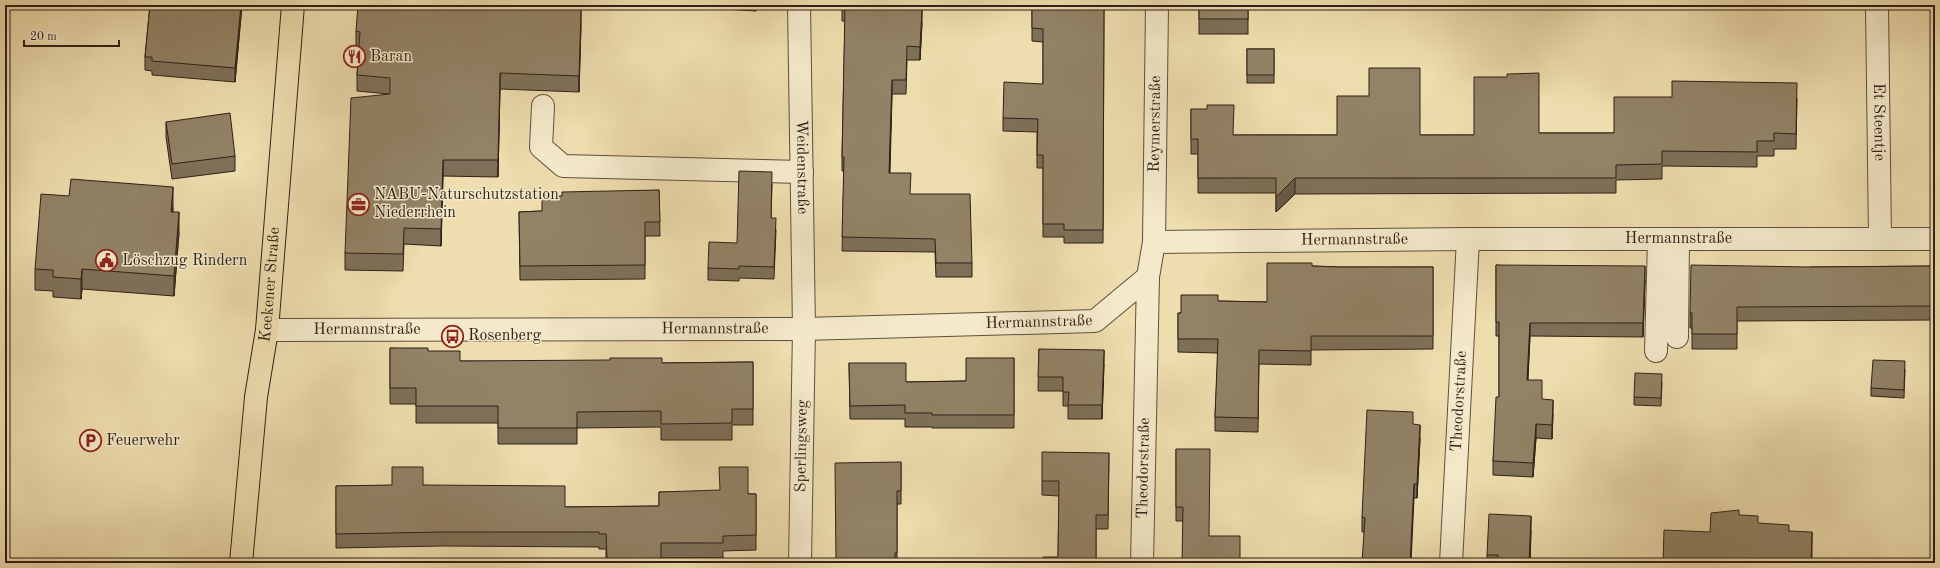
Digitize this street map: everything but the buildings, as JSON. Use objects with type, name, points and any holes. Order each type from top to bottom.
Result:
[{"type":"main road","name":"Keekener Straße","points":[[241,563],[246,486],[256,397],[266,330],[293,5]]},
{"type":"street","name":"Weidenstraße","points":[[799,5],[804,329]]},
{"type":"street","name":"Reymerstraße","points":[[1154,242],[1156,5]]},
{"type":"street","name":"Et Steentje","points":[[1877,5],[1880,239]]},
{"type":"street","points":[[543,106],[541,147],[563,166],[802,172]]},
{"type":"street","name":"Hermannstraße","points":[[1154,242],[1468,239],[1935,239]]},
{"type":"street","name":"Theodorstraße","points":[[1451,563],[1468,239]]},
{"type":"street","points":[[1668,239],[1677,337]]},
{"type":"street","points":[[1656,351],[1668,239]]},
{"type":"street","points":[[1148,277],[1154,242]]},
{"type":"street","name":"Hermannstraße","points":[[266,330],[804,329],[1095,321],[1148,277]]},
{"type":"street","name":"Theodorstraße","points":[[1142,563],[1148,277]]},
{"type":"street","name":"Sperlingsweg","points":[[800,563],[804,329]]},
{"type":"place","name":"Baran","points":[[355,57]]},
{"type":"place","name":"NABU-Naturschutzstation Niederrhein","points":[[359,204]]},
{"type":"place","name":"Löschzug Rindern","points":[[107,261]]},
{"type":"place","name":"Rosenberg","points":[[452,336]]},
{"type":"place","name":"Feuerwehr","points":[[91,441]]}]
